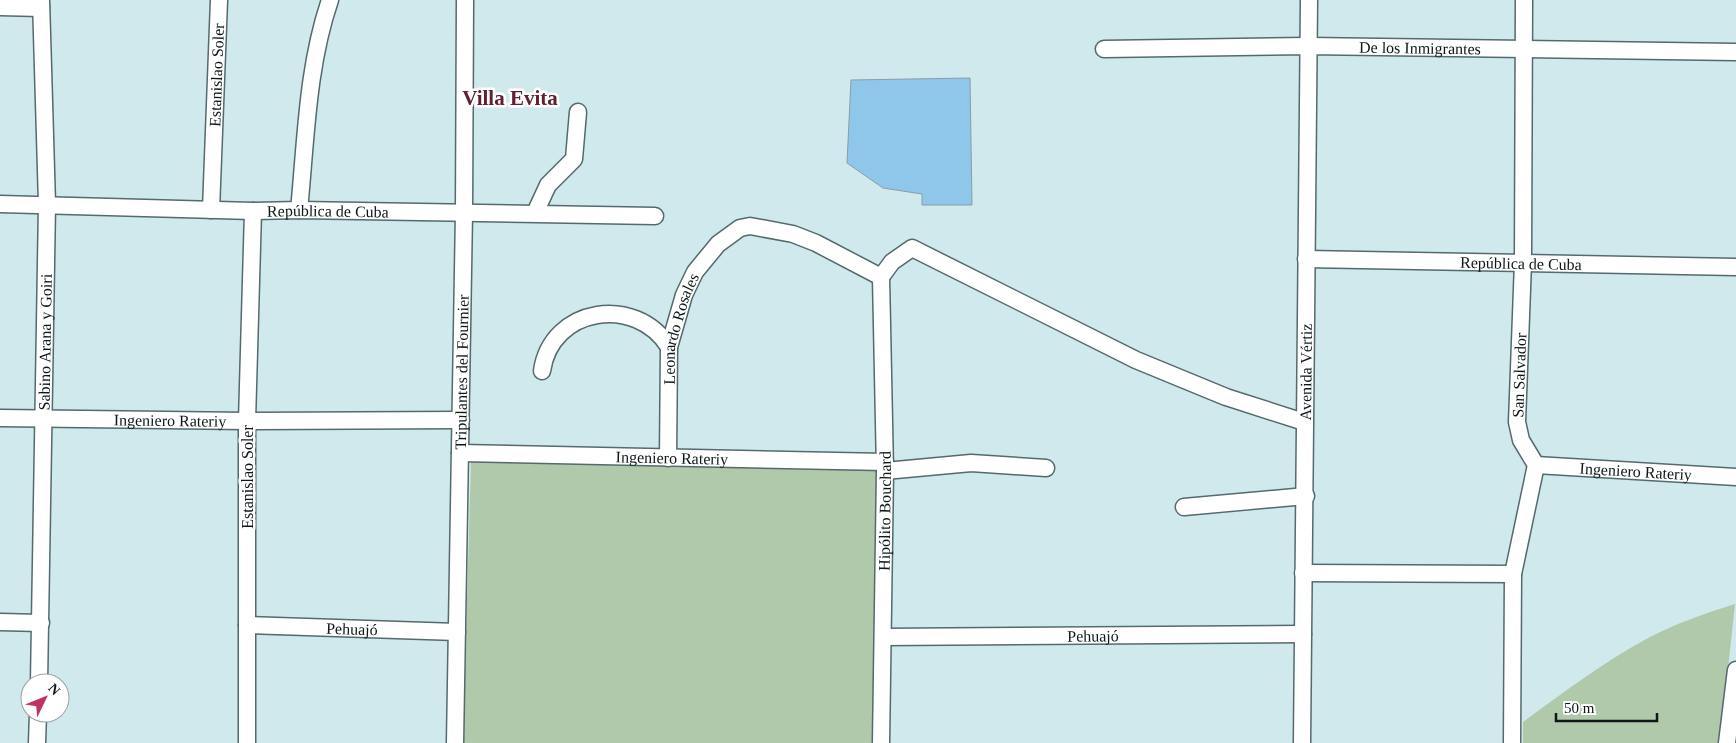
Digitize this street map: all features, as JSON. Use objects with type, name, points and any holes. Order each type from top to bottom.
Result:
[{"type":"street","name":"Estanislao Soler","points":[[211,210],[219,0]]},
{"type":"street","points":[[299,210],[312,75],[320,29],[330,0]]},
{"type":"street","name":"Tripulantes del Fournier","points":[[455,743],[464,212],[464,0]]},
{"type":"street","name":"Avenida Vértiz","points":[[1302,743],[1303,573],[1306,496],[1304,422],[1309,0]]},
{"type":"street","name":"San Salvador","points":[[1524,0],[1523,262],[1517,422],[1521,440],[1536,465]]},
{"type":"street","points":[[0,7],[41,4]]},
{"type":"street","name":"Sabino Arana y Goiri","points":[[39,673],[47,204],[41,4]]},
{"type":"street","name":"De los Inmigrantes","points":[[1104,49],[1308,46],[1736,52]]},
{"type":"street","points":[[534,213],[548,185],[574,159],[578,112]]},
{"type":"street","name":"República de Cuba","points":[[0,204],[253,211],[464,212],[655,216]]},
{"type":"street","name":"Estanislao Soler","points":[[247,743],[247,421],[253,211]]},
{"type":"street","name":"Leonardo Rosales","points":[[668,458],[669,347],[684,295],[695,272],[718,244],[740,228],[750,226],[793,234],[816,243],[881,277]]},
{"type":"street","points":[[881,277],[892,262],[912,248],[1136,360],[1226,396],[1304,422]]},
{"type":"street","name":"República de Cuba","points":[[1306,259],[1736,267]]},
{"type":"street","name":"Hipólito Bouchard","points":[[881,277],[885,467],[881,743]]},
{"type":"street","points":[[542,371],[544,355],[557,334],[579,319],[606,314],[623,316],[650,327],[661,335],[669,347]]},
{"type":"street","name":"Ingeniero Rateriy","points":[[0,418],[247,421],[460,420]]},
{"type":"street","name":"Ingeniero Rateriy","points":[[460,453],[668,458],[885,467],[971,463],[1046,468]]},
{"type":"street","points":[[1512,743],[1514,574],[1536,465]]},
{"type":"street","name":"Ingeniero Rateriy","points":[[1536,465],[1736,477]]},
{"type":"street","points":[[1184,507],[1306,496]]},
{"type":"street","points":[[1303,573],[1514,574]]},
{"type":"street","points":[[0,622],[41,623]]},
{"type":"street","name":"Pehuajó","points":[[247,625],[456,632]]},
{"type":"street","name":"Pehuajó","points":[[883,637],[1303,634]]},
{"type":"street","points":[[1727,743],[1736,670]]},
{"type":"street","points":[[38,723],[38,743]]},
{"type":"green space","points":[[471,461],[878,468],[873,743],[463,743]]},
{"type":"green space","points":[[1735,604],[1720,743],[1523,743],[1523,722],[1569,688],[1633,646],[1660,632]]},
{"type":"building","points":[[970,78],[972,205],[922,205],[922,194],[883,188],[847,163],[851,80]]},
{"type":"district","name":"Villa Evita","points":[[510,98]]}]
